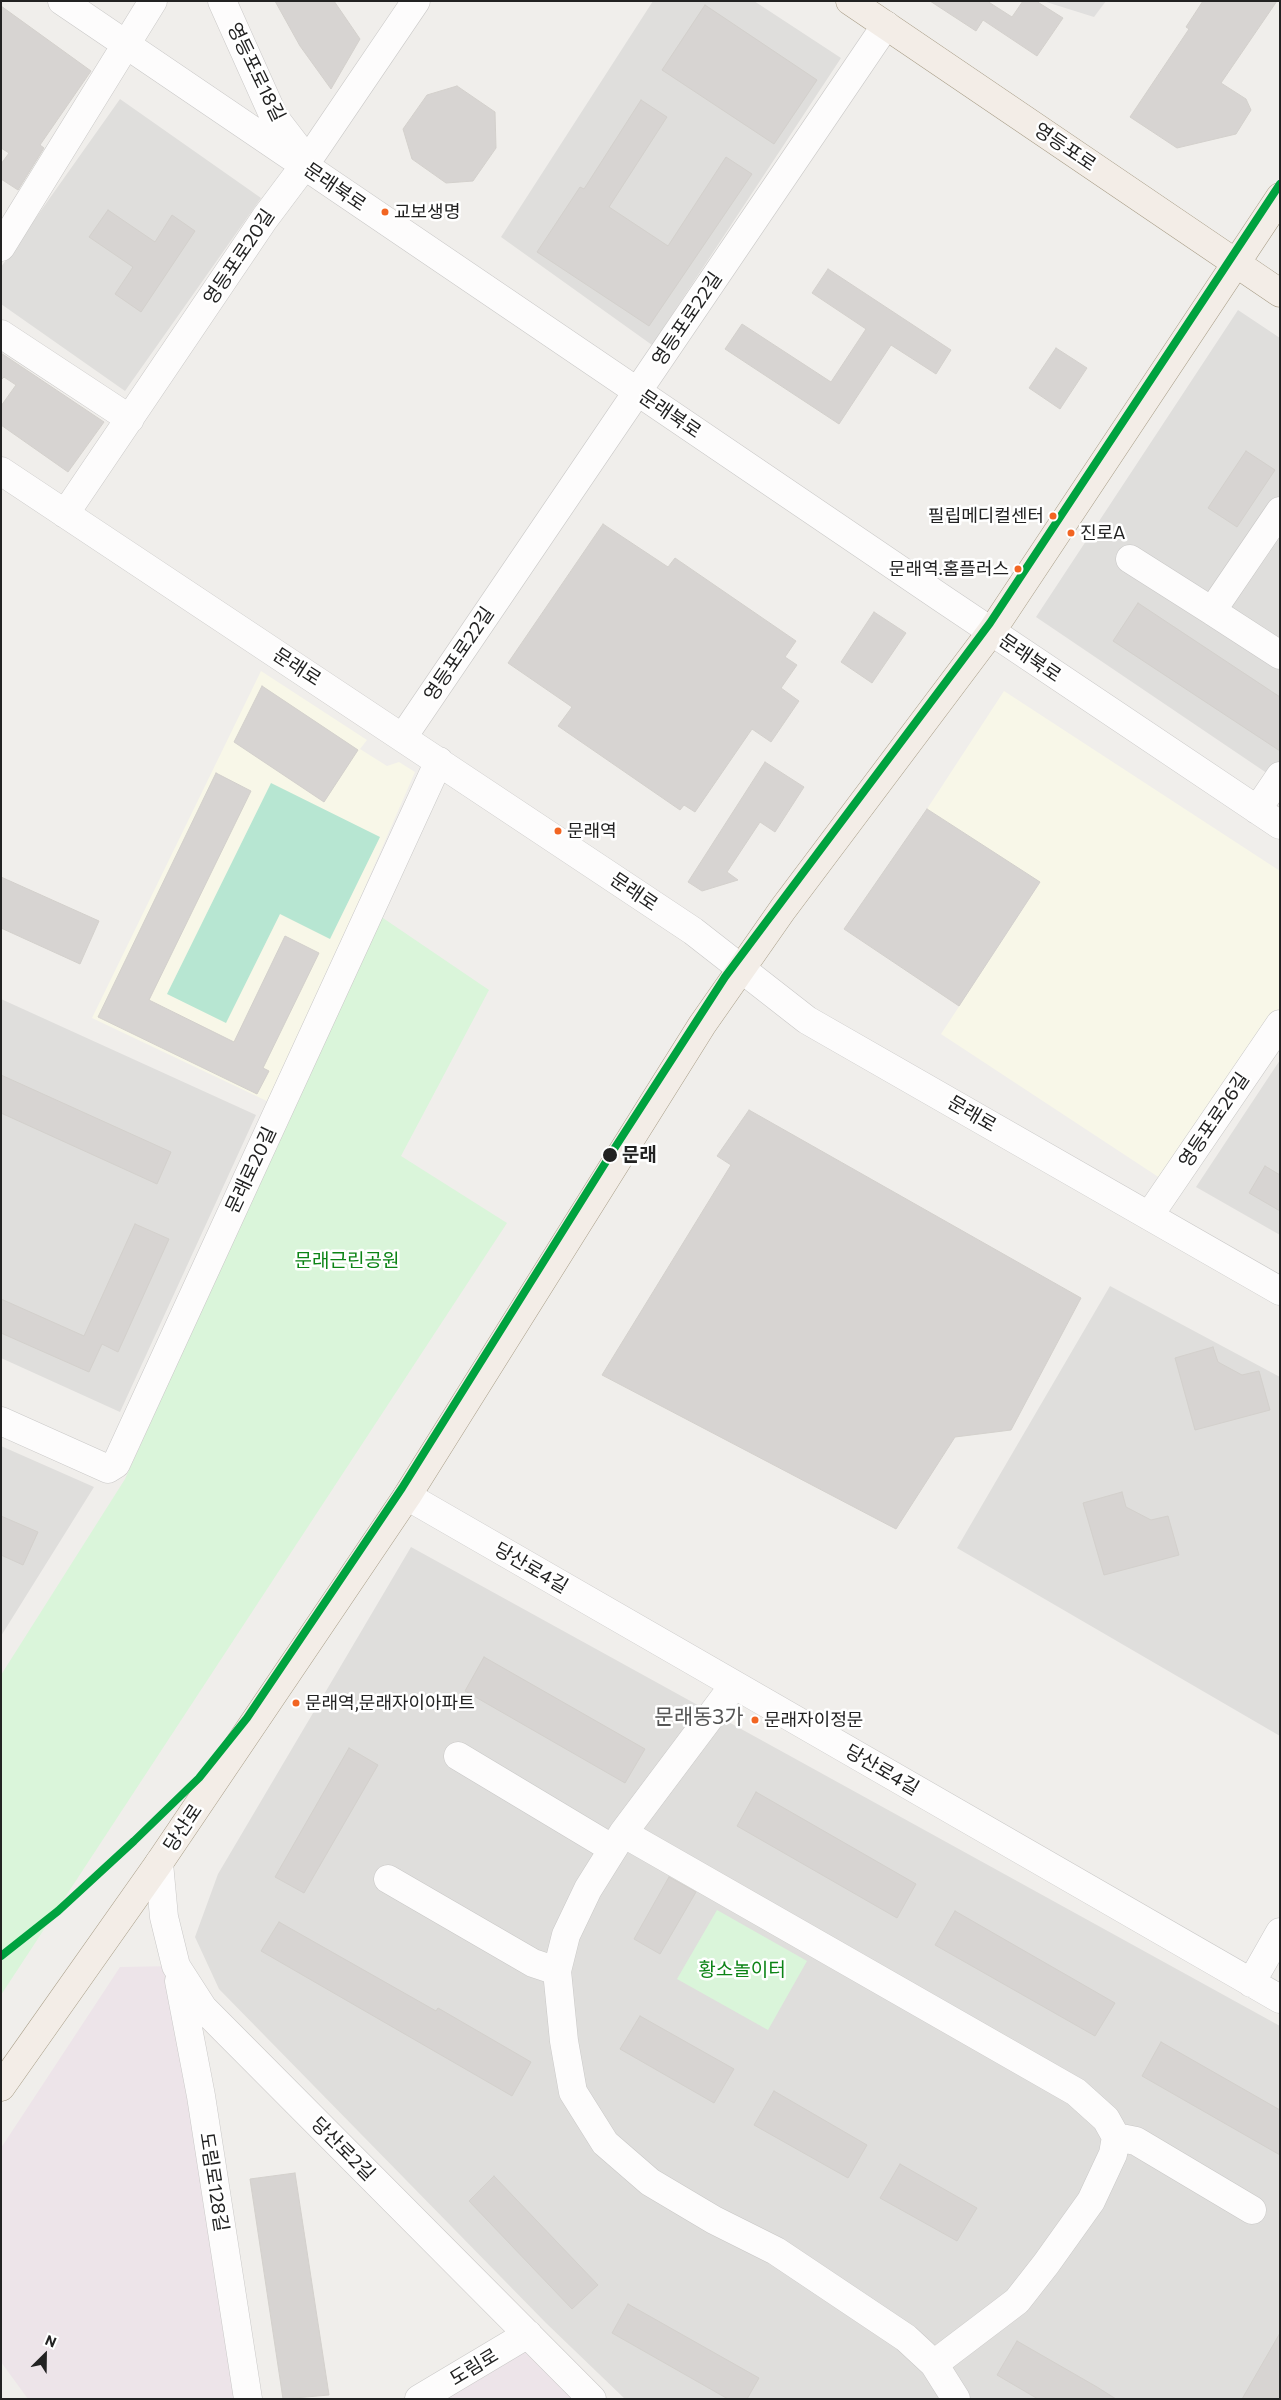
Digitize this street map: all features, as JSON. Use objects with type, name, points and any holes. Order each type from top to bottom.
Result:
[{"type":"main road","name":"영등포로","points":[[850,1],[1280,293]]},
{"type":"main road","name":"당산로","points":[[1,2087],[159,1863],[407,1496],[702,1025],[741,968],[991,632],[1280,198]]},
{"type":"street","name":"문래북로","points":[[62,1],[991,632],[1280,825]]},
{"type":"street","points":[[1,247],[152,1]]},
{"type":"street","name":"영등포로18길","points":[[222,1],[274,117],[304,156],[304,166]]},
{"type":"street","name":"영등포로20길","points":[[65,514],[265,218],[304,166],[416,1]]},
{"type":"street","name":"영등포로22길","points":[[403,737],[886,26]]},
{"type":"street","points":[[1,334],[130,419]]},
{"type":"street","name":"문래로","points":[[1,471],[693,931],[807,1020],[1280,1291]]},
{"type":"street","points":[[1212,611],[1280,511]]},
{"type":"street","points":[[1130,559],[1280,655]]},
{"type":"street","name":"문래로20길","points":[[1,1421],[108,1469],[116,1464],[439,761]]},
{"type":"street","points":[[1257,810],[1280,776]]},
{"type":"street","name":"영등포로26길","points":[[1149,1216],[1280,1024]]},
{"type":"street","name":"당산로4길","points":[[407,1496],[1280,1999]]},
{"type":"street","points":[[734,1685],[618,1841],[588,1889],[566,1935],[557,1971],[564,2040],[573,2092],[605,2142],[650,2182],[714,2220],[776,2251],[906,2338],[934,2364],[956,2399]]},
{"type":"street","points":[[458,1756],[618,1841],[1076,2092],[1106,2119],[1116,2137],[1113,2154],[1090,2201],[1017,2301],[934,2364]]},
{"type":"street","name":"당산로2길","points":[[159,1863],[164,1917],[176,1966],[203,2008],[592,2399]]},
{"type":"street","points":[[388,1879],[533,1963],[557,1971]]},
{"type":"street","points":[[1251,1983],[1280,1932]]},
{"type":"street","name":"도림로128길","points":[[176,1966],[201,2096],[248,2399]]},
{"type":"street","points":[[1116,2137],[1136,2141],[1252,2210]]},
{"type":"street","name":"도림로","points":[[419,2399],[528,2334]]},
{"type":"shaded area","points":[[653,1],[754,1],[841,58],[652,345],[501,237]]},
{"type":"shaded area","points":[[1043,1],[1106,1],[1094,17]]},
{"type":"shaded area","points":[[120,99],[261,198],[125,391],[1,304],[1,267]]},
{"type":"shaded area","points":[[1238,310],[1280,338],[1280,782],[1036,617]]},
{"type":"shaded area","points":[[261,671],[367,740],[360,749],[387,766],[399,762],[415,772],[271,1103],[92,1018]]},
{"type":"shaded area","points":[[1004,691],[1280,871],[1280,1008],[1166,1182],[941,1034],[1040,883],[927,809]]},
{"type":"shaded area","points":[[1,999],[256,1115],[120,1412],[1,1358]]},
{"type":"shaded area","points":[[1280,1060],[1280,1235],[1196,1187]]},
{"type":"shaded area","points":[[1110,1286],[1280,1377],[1280,1736],[957,1548]]},
{"type":"shaded area","points":[[1,1446],[94,1487],[1,1636]]},
{"type":"shaded area","points":[[411,1547],[1280,2026],[1280,2399],[625,2399],[546,2323],[219,1989],[195,1937],[218,1874]]},
{"type":"shaded area","points":[[176,1966],[248,2399],[28,2399],[1,2362],[1,2148],[120,1967]]},
{"type":"shaded area","points":[[528,2334],[592,2399],[419,2399]]},
{"type":"green space","points":[[271,783],[380,837],[330,939],[280,914],[226,1023],[167,994]]},
{"type":"green space","name":"문래근린공원","points":[[380,916],[489,990],[401,1156],[507,1223],[1,1995],[1,1675],[125,1479]]},
{"type":"green space","name":"황소놀이터","points":[[717,1910],[807,1961],[768,2030],[677,1979]]},
{"type":"building","points":[[275,1],[334,1],[360,39],[331,89],[300,46]]},
{"type":"building","points":[[930,1],[987,1],[1012,17],[1023,1],[1036,1],[1063,18],[1037,56],[983,20],[976,31]]},
{"type":"building","points":[[1203,1],[1277,1],[1221,83],[1246,99],[1251,110],[1236,134],[1177,148],[1130,117],[1189,29],[1186,27]]},
{"type":"building","points":[[705,5],[817,80],[774,144],[662,70]]},
{"type":"building","points":[[1,6],[91,71],[40,145],[44,148],[18,190],[1,179],[1,164],[9,153],[1,148]]},
{"type":"building","points":[[457,86],[495,112],[496,148],[473,181],[446,183],[412,159],[403,129],[427,95]]},
{"type":"building","points":[[641,100],[667,117],[609,207],[668,246],[726,157],[752,174],[649,326],[537,252],[580,187],[584,189]]},
{"type":"building","points":[[108,210],[155,242],[172,215],[195,231],[141,312],[115,294],[133,267],[89,237]]},
{"type":"building","points":[[828,269],[951,350],[936,374],[891,345],[839,424],[725,349],[742,324],[831,382],[866,329],[812,293]]},
{"type":"building","points":[[1056,348],[1087,368],[1060,409],[1029,388]]},
{"type":"building","points":[[1,353],[104,422],[68,472],[1,425],[1,406],[16,385],[4,377],[1,380]]},
{"type":"building","points":[[1246,451],[1275,470],[1237,527],[1208,508]]},
{"type":"building","points":[[603,524],[668,567],[675,558],[796,641],[785,657],[797,665],[781,688],[799,701],[771,742],[752,729],[695,812],[684,805],[680,810],[558,726],[572,707],[508,663]]},
{"type":"building","points":[[1138,603],[1280,697],[1280,751],[1113,641]]},
{"type":"building","points":[[874,612],[906,633],[872,683],[841,662]]},
{"type":"building","points":[[262,686],[358,750],[324,802],[234,742]]},
{"type":"building","points":[[765,762],[804,787],[775,832],[760,822],[727,872],[738,880],[702,891],[688,882]]},
{"type":"building","points":[[216,773],[251,791],[149,1000],[234,1042],[285,936],[319,953],[263,1068],[269,1071],[257,1094],[98,1017]]},
{"type":"building","points":[[927,809],[1040,882],[959,1006],[844,929]]},
{"type":"building","points":[[1,877],[99,921],[80,964],[1,928]]},
{"type":"building","points":[[1,1075],[171,1152],[157,1184],[1,1113]]},
{"type":"building","points":[[749,1110],[1081,1298],[1011,1430],[955,1437],[896,1529],[602,1375],[731,1165],[717,1156]]},
{"type":"building","points":[[1265,1166],[1280,1175],[1280,1211],[1249,1193]]},
{"type":"building","points":[[135,1224],[169,1239],[118,1352],[102,1344],[89,1372],[1,1333],[1,1299],[84,1336]]},
{"type":"building","points":[[1213,1347],[1218,1362],[1242,1375],[1259,1371],[1270,1410],[1195,1430],[1175,1358]]},
{"type":"building","points":[[1122,1492],[1126,1507],[1151,1520],[1168,1516],[1179,1555],[1104,1575],[1083,1503]]},
{"type":"building","points":[[1,1516],[38,1532],[23,1565],[1,1555]]},
{"type":"building","points":[[484,1657],[645,1749],[625,1783],[465,1691]]},
{"type":"building","points":[[349,1748],[378,1765],[304,1893],[275,1877]]},
{"type":"building","points":[[756,1792],[916,1884],[897,1918],[737,1826]]},
{"type":"building","points":[[669,1877],[696,1892],[660,1954],[634,1939]]},
{"type":"building","points":[[955,1911],[1115,2003],[1095,2036],[935,1945]]},
{"type":"building","points":[[279,1922],[436,2011],[438,2008],[531,2062],[512,2096],[261,1951]]},
{"type":"building","points":[[640,2016],[734,2069],[714,2103],[620,2049]]},
{"type":"building","points":[[1161,2042],[1280,2110],[1280,2155],[1142,2076]]},
{"type":"building","points":[[774,2091],[867,2145],[848,2178],[754,2125]]},
{"type":"building","points":[[900,2164],[977,2208],[957,2241],[880,2198]]},
{"type":"building","points":[[295,2173],[329,2395],[283,2399],[250,2179]]},
{"type":"building","points":[[494,2176],[598,2285],[572,2309],[469,2201]]},
{"type":"building","points":[[628,2304],[759,2378],[747,2399],[728,2399],[612,2333]]},
{"type":"building","points":[[1280,2333],[1280,2399],[1242,2399]]},
{"type":"building","points":[[1017,2341],[1116,2399],[1038,2399],[997,2375]]},
{"type":"transit line","points":[[1,1956],[58,1911],[134,1841],[199,1778],[247,1718],[402,1488],[614,1149],[725,977],[990,623],[1280,184]]},
{"type":"place","name":"교보생명","points":[[385,212]]},
{"type":"place","name":"필립메디컬센터","points":[[1053,516]]},
{"type":"place","name":"진로A","points":[[1071,533]]},
{"type":"place","name":"문래역.홈플러스","points":[[1018,569]]},
{"type":"place","name":"문래역","points":[[558,831]]},
{"type":"place","name":"문래","points":[[610,1155]]},
{"type":"place","name":"문래역,문래자이아파트","points":[[296,1703]]},
{"type":"place","name":"문래자이정문","points":[[755,1720]]},
{"type":"district","name":"문래동3가","points":[[699,1717]]}]
